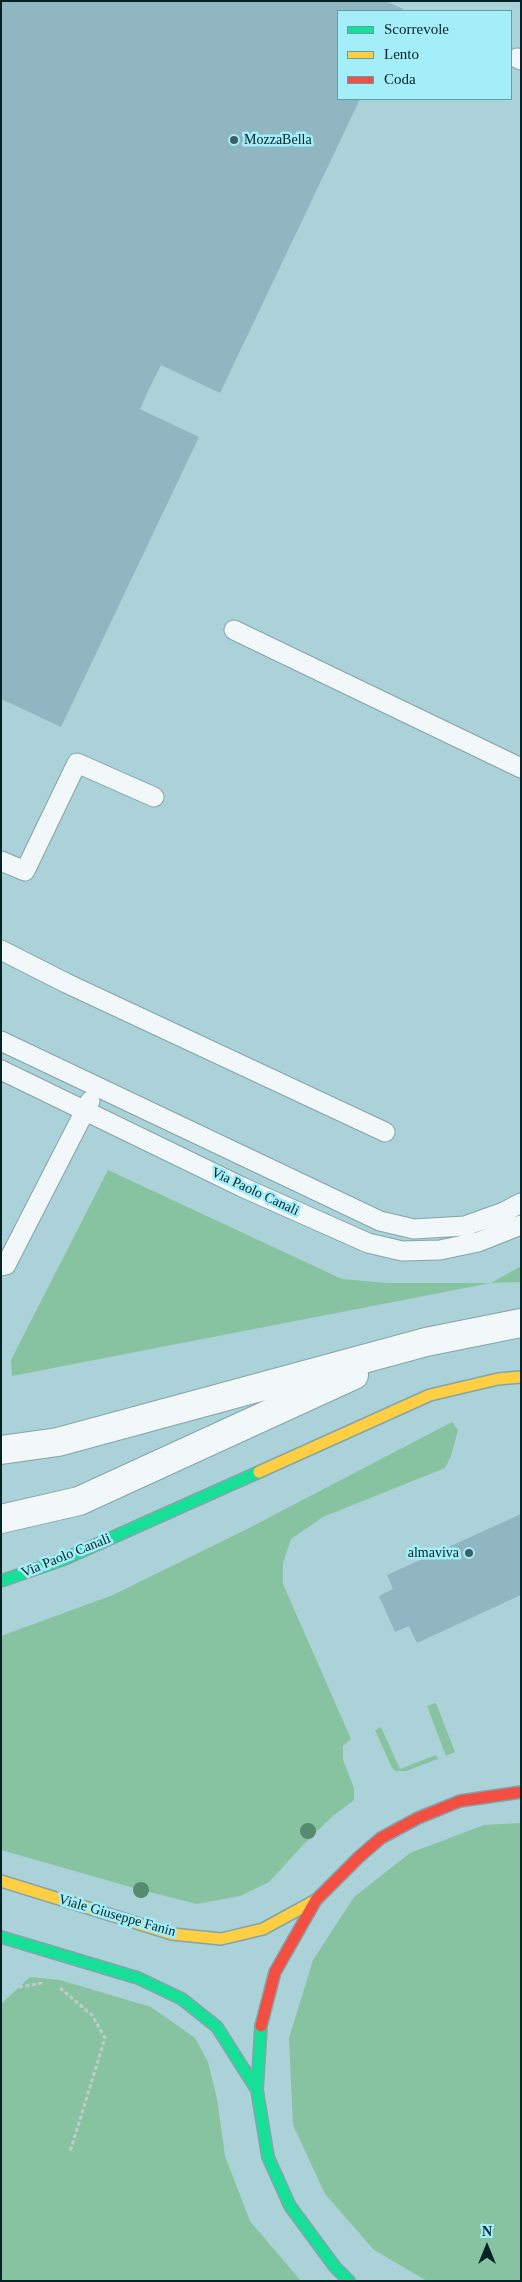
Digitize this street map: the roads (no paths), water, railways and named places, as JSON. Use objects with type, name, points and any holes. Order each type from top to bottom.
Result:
[{"type":"main road","name":"Via Paolo Canali","points":[[1,1581],[62,1560],[430,1395],[498,1379],[521,1377]]},
{"type":"main road","points":[[349,2281],[334,2267],[290,2206],[268,2156],[257,2090],[262,2023],[275,1972],[316,1900],[381,1838],[418,1818],[460,1801],[521,1792]]},
{"type":"main road","name":"Viale Giuseppe Fanin","points":[[1,1881],[172,1934],[220,1939],[263,1929],[316,1900]]},
{"type":"main road","points":[[1,1937],[138,1978],[182,1999],[217,2027],[257,2090]]},
{"type":"street","points":[[1,1450],[58,1442],[426,1342],[521,1323]]},
{"type":"street","points":[[1,1520],[79,1501],[426,1342]]},
{"type":"lane","points":[[234,630],[521,768]]},
{"type":"lane","points":[[1,861],[25,871],[77,763],[154,798]]},
{"type":"lane","points":[[1,950],[66,983],[385,1132]]},
{"type":"lane","points":[[1,1041],[380,1222],[414,1230],[465,1226],[504,1212],[521,1203]]},
{"type":"lane","name":"Via Paolo Canali","points":[[1,1070],[242,1187],[368,1243],[402,1251],[440,1250],[478,1242],[521,1225]]},
{"type":"lane","points":[[1,1266],[6,1265],[97,1087]]},
{"type":"place","name":"MozzaBella","points":[[234,140]]},
{"type":"place","name":"almaviva","points":[[469,1553]]}]
